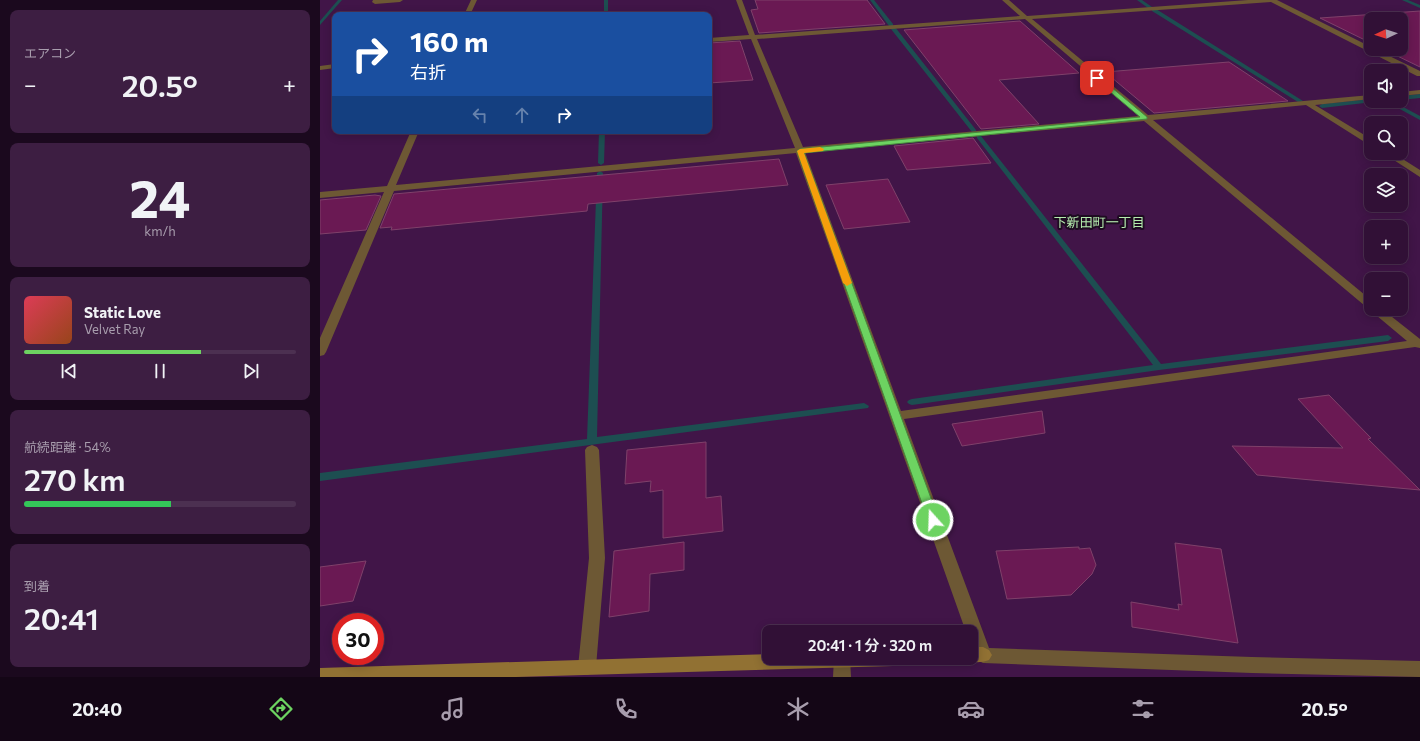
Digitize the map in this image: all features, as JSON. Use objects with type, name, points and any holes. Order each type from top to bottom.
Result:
[{"type":"street","points":[[376,0],[375,2],[400,0]]},
{"type":"street","points":[[469,12],[474,0]]},
{"type":"street","points":[[739,0],[800,151],[895,416],[967,625]]},
{"type":"street","points":[[1005,0],[1364,300]]},
{"type":"street","points":[[712,40],[1272,0],[1420,74]]},
{"type":"street","points":[[320,68],[332,66]]},
{"type":"street","points":[[1408,93],[1420,92]]},
{"type":"street","points":[[320,195],[1364,98]]},
{"type":"street","points":[[1307,103],[1364,139]]},
{"type":"street","points":[[320,352],[415,134]]},
{"type":"street","points":[[1398,160],[1420,174]]},
{"type":"street","points":[[1384,316],[1419,344]]},
{"type":"street","points":[[895,416],[1419,344]]},
{"type":"street","points":[[587,667],[597,558],[592,450]]},
{"type":"street","points":[[978,655],[1252,665],[1420,669]]},
{"type":"street","points":[[320,676],[416,675],[587,667],[842,668],[857,665]]},
{"type":"building","points":[[755,0],[867,0],[885,24],[759,33],[751,10],[758,9]]},
{"type":"building","points":[[1420,11],[1420,67],[1397,56],[1408,56],[1408,12],[1406,12]]},
{"type":"building","points":[[1364,15],[1364,40],[1320,18]]},
{"type":"building","points":[[1020,21],[1079,73],[999,80],[1039,124],[981,129],[904,30]]},
{"type":"building","points":[[740,41],[753,80],[712,83],[712,43]]},
{"type":"building","points":[[1229,62],[1288,101],[1154,113],[1105,72]]},
{"type":"building","points":[[973,138],[991,163],[907,170],[894,146]]},
{"type":"building","points":[[779,159],[788,185],[588,204],[587,211],[391,230],[392,227],[380,228],[394,194]]},
{"type":"building","points":[[888,179],[910,222],[844,229],[826,185]]},
{"type":"building","points":[[375,195],[381,196],[366,230],[320,234],[320,200]]},
{"type":"building","points":[[1329,395],[1371,438],[1368,439],[1420,490],[1257,475],[1232,446],[1343,448],[1298,399]]},
{"type":"building","points":[[1042,411],[1045,433],[962,446],[952,424]]},
{"type":"building","points":[[706,442],[706,498],[721,496],[723,531],[663,538],[663,490],[650,492],[651,481],[625,484],[627,450]]},
{"type":"building","points":[[684,542],[684,570],[650,574],[649,611],[609,617],[614,551]]},
{"type":"building","points":[[1175,543],[1221,549],[1238,643],[1132,627],[1131,602],[1179,610],[1178,604],[1182,605]]},
{"type":"building","points":[[1079,547],[1079,549],[1090,548],[1096,565],[1092,574],[1071,595],[1007,599],[996,551]]},
{"type":"building","points":[[366,561],[353,601],[320,606],[320,567]]},
{"type":"waterway","points":[[320,24],[340,0]]},
{"type":"waterway","points":[[606,0],[606,12]]},
{"type":"waterway","points":[[872,0],[891,25]]},
{"type":"waterway","points":[[1139,0],[1150,7]]},
{"type":"waterway","points":[[1404,0],[1420,7]]},
{"type":"waterway","points":[[1154,10],[1300,101]]},
{"type":"waterway","points":[[893,28],[974,131]]},
{"type":"waterway","points":[[1408,97],[1420,96]]},
{"type":"waterway","points":[[1322,106],[1364,102]]},
{"type":"waterway","points":[[1401,108],[1420,118]]},
{"type":"waterway","points":[[601,163],[602,134]]},
{"type":"waterway","points":[[979,137],[1159,367]]},
{"type":"waterway","points":[[592,441],[600,173]]},
{"type":"waterway","points":[[1159,367],[1388,338]]},
{"type":"waterway","points":[[912,402],[1159,367]]},
{"type":"waterway","points":[[592,441],[864,406]]},
{"type":"waterway","points":[[320,477],[592,441]]},
{"type":"slow traffic","points":[[820,149],[800,151],[847,283]]},
{"type":"district","name":"下新田町一丁目","points":[[1099,222]]},
{"type":"route","points":[[933,520],[800,151],[1145,118],[1097,78]]}]
